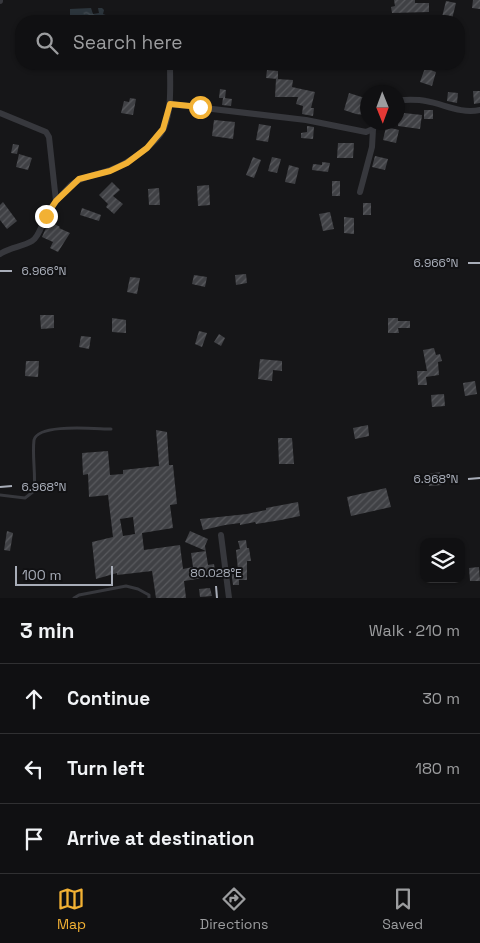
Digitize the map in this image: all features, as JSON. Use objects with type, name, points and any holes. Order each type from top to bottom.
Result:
[{"type":"street","points":[[0,254],[8,248],[32,241],[37,236],[46,216],[56,201],[79,179],[110,171],[127,163],[147,148],[163,129],[170,104],[170,70]]},
{"type":"street","points":[[405,100],[424,100],[458,110],[480,110]]},
{"type":"street","points":[[170,104],[306,120],[366,132],[369,130]]},
{"type":"street","points":[[0,113],[46,132],[49,137],[56,201]]},
{"type":"street","points":[[360,192],[374,130]]},
{"type":"street","points":[[221,535],[229,598]]},
{"type":"lane","points":[[0,495],[25,498],[34,491],[36,479],[34,444],[38,433],[54,429],[111,429]]},
{"type":"lane","points":[[74,598],[79,595],[126,586],[149,595],[149,598]]},
{"type":"water","points":[[91,8],[93,14],[99,13],[98,8],[102,8],[104,10],[103,14],[106,15],[70,15],[70,9]]},
{"type":"building","points":[[394,0],[415,0],[415,3],[429,3],[429,12],[392,13],[391,7],[395,6]]},
{"type":"building","points":[[473,0],[480,0],[480,9],[472,8]]},
{"type":"building","points":[[446,1],[456,3],[453,15],[442,15]]},
{"type":"building","points":[[267,70],[278,71],[278,79],[266,78]]},
{"type":"building","points":[[424,70],[436,72],[432,86],[420,82]]},
{"type":"building","points":[[276,79],[293,80],[292,87],[315,92],[311,108],[314,108],[313,116],[302,114],[303,106],[296,104],[298,97],[275,97]]},
{"type":"building","points":[[220,89],[226,90],[225,98],[232,99],[231,106],[222,105],[223,98],[219,98]]},
{"type":"building","points":[[473,91],[480,91],[480,103],[474,104]]},
{"type":"building","points":[[448,92],[458,93],[457,103],[447,101]]},
{"type":"building","points":[[349,93],[360,96],[360,114],[344,110]]},
{"type":"building","points":[[130,98],[136,99],[133,115],[121,113],[124,101],[129,102]]},
{"type":"building","points":[[424,110],[433,110],[433,119],[424,119]]},
{"type":"building","points":[[405,113],[422,115],[420,129],[405,127]]},
{"type":"building","points":[[214,120],[235,122],[233,139],[212,136]]},
{"type":"building","points":[[259,124],[271,126],[268,142],[256,140]]},
{"type":"building","points":[[307,126],[314,127],[313,139],[301,138],[301,133],[307,132]]},
{"type":"building","points":[[385,130],[399,130],[396,143],[383,140]]},
{"type":"building","points":[[338,143],[354,143],[353,158],[337,158]]},
{"type":"building","points":[[13,144],[19,145],[17,154],[11,153]]},
{"type":"building","points":[[19,154],[32,158],[28,170],[16,167]]},
{"type":"building","points":[[375,156],[388,159],[385,170],[372,167]]},
{"type":"building","points":[[253,157],[261,160],[254,178],[246,175]]},
{"type":"building","points":[[272,157],[281,159],[277,173],[268,171]]},
{"type":"building","points":[[322,162],[330,163],[328,172],[312,170],[313,164],[322,165]]},
{"type":"building","points":[[289,165],[299,168],[295,184],[285,182]]},
{"type":"building","points":[[332,181],[340,181],[340,196],[332,196]]},
{"type":"building","points":[[112,182],[120,190],[113,196],[123,204],[114,214],[106,207],[108,204],[99,195]]},
{"type":"building","points":[[209,185],[210,205],[198,206],[197,186]]},
{"type":"building","points":[[159,188],[160,205],[149,205],[148,189]]},
{"type":"building","points":[[3,202],[17,221],[7,229],[0,220],[0,205]]},
{"type":"building","points":[[363,203],[371,203],[371,215],[363,215]]},
{"type":"building","points":[[82,208],[101,215],[99,221],[80,215]]},
{"type":"building","points":[[330,212],[334,229],[323,231],[319,214]]},
{"type":"building","points":[[344,217],[354,218],[354,234],[344,233]]},
{"type":"building","points":[[49,221],[70,233],[58,252],[50,248],[53,242],[42,237]]},
{"type":"building","points":[[246,274],[247,283],[236,285],[235,275]]},
{"type":"building","points":[[194,275],[207,277],[205,287],[192,284]]},
{"type":"building","points":[[130,277],[140,278],[137,294],[127,292]]},
{"type":"building","points":[[40,315],[54,315],[54,328],[41,329]]},
{"type":"building","points":[[112,318],[126,320],[126,333],[112,332]]},
{"type":"building","points":[[388,318],[398,318],[398,321],[410,321],[410,328],[398,328],[399,333],[388,333]]},
{"type":"building","points":[[199,331],[207,333],[202,347],[195,344]]},
{"type":"building","points":[[219,334],[225,338],[221,346],[214,342]]},
{"type":"building","points":[[81,336],[91,337],[89,349],[79,347]]},
{"type":"building","points":[[434,348],[436,355],[440,354],[442,361],[438,362],[439,375],[426,377],[427,385],[418,385],[417,371],[427,371],[423,350]]},
{"type":"building","points":[[260,359],[282,361],[282,371],[273,370],[272,381],[258,379]]},
{"type":"building","points":[[26,361],[39,361],[38,377],[25,376]]},
{"type":"building","points":[[475,381],[477,394],[465,396],[463,383]]},
{"type":"building","points":[[444,394],[445,406],[432,407],[431,395]]},
{"type":"building","points":[[368,425],[369,436],[355,439],[353,428]]},
{"type":"building","points":[[156,430],[167,432],[169,465],[173,465],[177,504],[170,505],[173,528],[142,533],[144,550],[180,545],[183,569],[193,567],[191,553],[206,551],[208,565],[214,564],[216,576],[184,581],[186,598],[156,598],[152,571],[117,575],[117,573],[96,579],[92,542],[113,537],[108,495],[89,497],[88,474],[83,475],[82,453],[108,451],[110,475],[123,474],[123,470],[159,466]],"holes":[[[133,517],[135,534],[123,536],[120,519]]]},
{"type":"building","points":[[278,438],[292,438],[294,464],[279,464]]},
{"type":"building","points":[[440,472],[442,485],[429,486],[428,474]]},
{"type":"building","points":[[386,488],[391,507],[351,516],[347,497]]},
{"type":"building","points":[[298,502],[300,516],[281,520],[256,524],[255,522],[240,525],[240,523],[203,530],[200,519],[247,514]]},
{"type":"building","points":[[7,531],[13,533],[10,551],[4,550]]},
{"type":"building","points":[[190,531],[208,539],[205,546],[206,551],[185,542]]},
{"type":"building","points":[[246,540],[251,561],[247,561],[247,580],[239,580],[239,585],[233,585],[231,571],[238,570],[236,550],[240,549],[238,541]]},
{"type":"building","points":[[479,567],[480,581],[470,581],[469,568]]},
{"type":"building","points":[[210,588],[212,596],[200,597],[199,589]]},
{"type":"route","points":[[46,216],[56,201],[79,179],[110,171],[127,163],[147,148],[163,129],[170,104],[200,107]]}]
